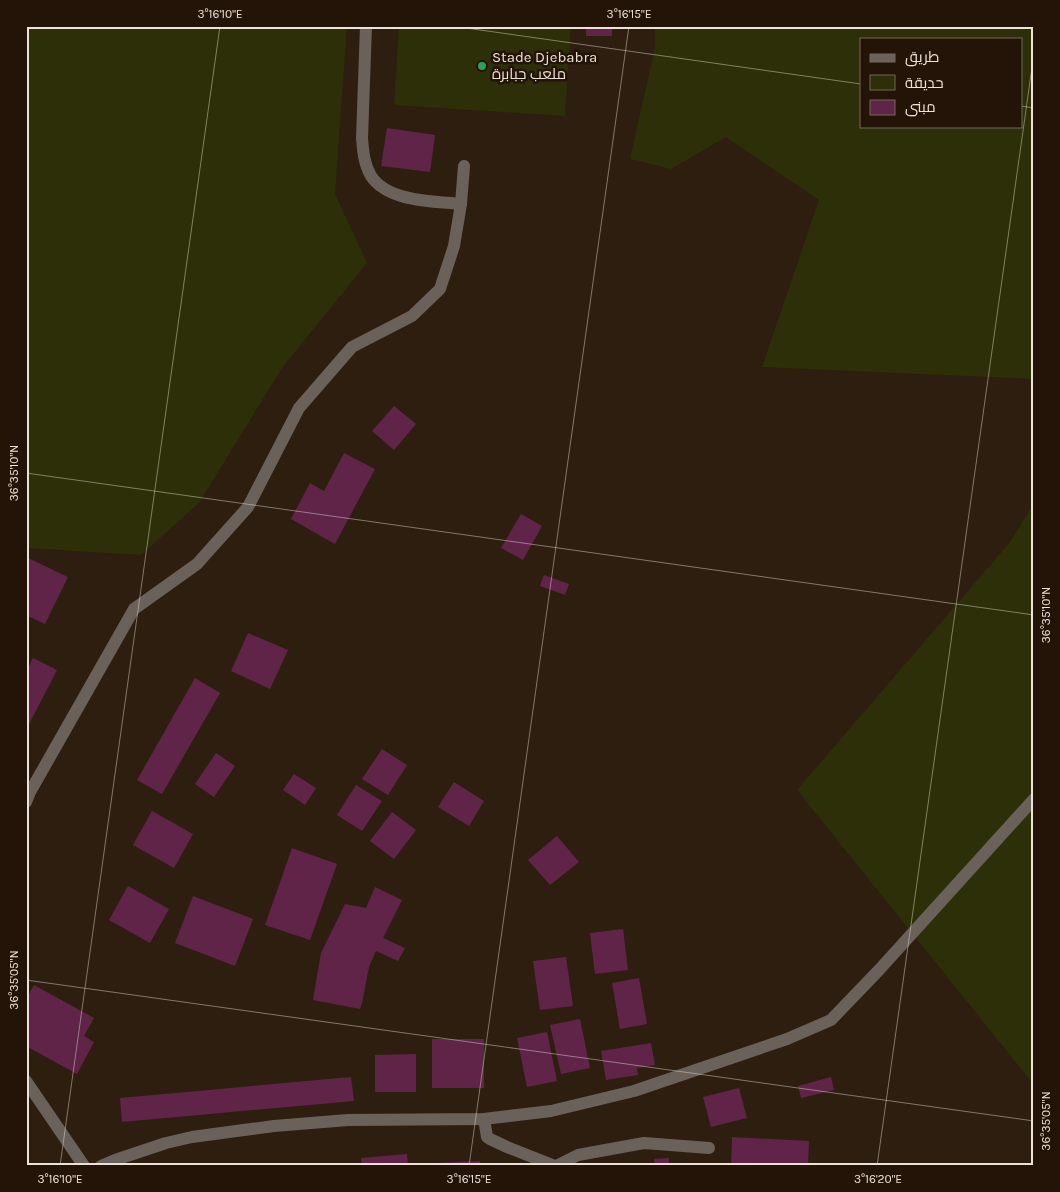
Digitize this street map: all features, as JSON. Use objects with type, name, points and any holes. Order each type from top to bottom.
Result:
[{"type":"street","points":[[366,26],[362,138],[363,154],[367,168],[372,177],[380,184],[403,197],[461,204]]},
{"type":"street","points":[[26,802],[134,609],[197,564],[248,506],[299,408],[352,347],[412,316],[440,289],[454,246],[461,204],[464,166]]},
{"type":"street","points":[[101,1166],[166,1143],[192,1137],[274,1126],[348,1120],[484,1119],[552,1111],[634,1091],[787,1039],[831,1020],[879,970],[1034,799]]},
{"type":"street","points":[[26,1081],[84,1166]]},
{"type":"street","points":[[484,1119],[487,1137],[490,1139],[555,1166],[578,1156],[644,1143],[709,1148]]},
{"type":"green space","points":[[26,26],[347,26],[335,194],[367,263],[282,368],[199,503],[141,555],[26,548]]},
{"type":"green space","name":"Stade Djebabra ملعب جبابرة","points":[[399,26],[571,26],[565,116],[394,105]]},
{"type":"green space","points":[[655,26],[1034,26],[1034,379],[762,367],[819,200],[726,137],[671,169],[630,159],[655,47]]},
{"type":"green space","points":[[1034,503],[1034,1085],[797,790],[1010,542]]},
{"type":"building","points":[[586,26],[612,26],[612,36],[586,36]]},
{"type":"building","points":[[387,128],[435,135],[430,172],[381,166]]},
{"type":"building","points":[[394,406],[416,424],[394,450],[372,431]]},
{"type":"building","points":[[344,453],[375,469],[335,544],[291,519],[310,483],[324,491]]},
{"type":"building","points":[[521,514],[542,526],[523,560],[501,548]]},
{"type":"building","points":[[26,557],[68,577],[45,624],[26,615]]},
{"type":"building","points":[[544,575],[569,584],[565,595],[540,586]]},
{"type":"building","points":[[248,633],[288,650],[270,689],[231,671]]},
{"type":"building","points":[[33,658],[57,670],[26,730],[26,672]]},
{"type":"building","points":[[195,678],[220,693],[162,794],[137,780]]},
{"type":"building","points":[[382,749],[407,765],[388,795],[362,779]]},
{"type":"building","points":[[216,753],[235,766],[214,797],[195,784]]},
{"type":"building","points":[[294,774],[316,788],[305,805],[283,790]]},
{"type":"building","points":[[454,782],[484,801],[469,826],[438,807]]},
{"type":"building","points":[[356,785],[382,801],[362,831],[337,815]]},
{"type":"building","points":[[152,811],[193,834],[174,868],[133,845]]},
{"type":"building","points":[[392,812],[416,830],[394,859],[370,841]]},
{"type":"building","points":[[557,836],[579,862],[550,885],[528,860]]},
{"type":"building","points":[[292,848],[337,864],[310,940],[265,925]]},
{"type":"building","points":[[128,886],[169,909],[150,943],[109,920]]},
{"type":"building","points":[[375,887],[402,900],[383,938],[405,948],[398,961],[376,951],[369,967],[360,1009],[313,1000],[321,953],[345,904],[366,908]]},
{"type":"building","points":[[193,896],[253,919],[235,966],[175,943]]},
{"type":"building","points":[[623,929],[628,970],[595,974],[590,933]]},
{"type":"building","points":[[566,957],[573,1006],[540,1010],[533,961]]},
{"type":"building","points":[[639,978],[647,1024],[620,1029],[612,983]]},
{"type":"building","points":[[34,985],[94,1018],[84,1036],[94,1042],[77,1074],[26,1046],[26,999]]},
{"type":"building","points":[[580,1019],[590,1068],[561,1074],[550,1025]]},
{"type":"building","points":[[547,1032],[557,1081],[527,1087],[517,1038]]},
{"type":"building","points":[[432,1039],[484,1039],[484,1088],[432,1088]]},
{"type":"building","points":[[651,1043],[655,1065],[637,1068],[638,1075],[606,1080],[601,1051]]},
{"type":"building","points":[[416,1054],[416,1092],[375,1092],[375,1055]]},
{"type":"building","points":[[351,1077],[354,1101],[122,1122],[120,1098]]},
{"type":"building","points":[[831,1077],[834,1090],[801,1098],[798,1086]]},
{"type":"building","points":[[739,1088],[747,1118],[711,1127],[703,1097]]},
{"type":"building","points":[[732,1137],[809,1141],[808,1166],[731,1166]]},
{"type":"building","points":[[407,1154],[408,1166],[362,1166],[361,1158]]},
{"type":"building","points":[[669,1158],[669,1166],[655,1166],[654,1159]]},
{"type":"building","points":[[480,1161],[480,1166],[437,1166],[437,1163]]},
{"type":"place","name":"Stade Djebabra ملعب جبابرة","points":[[482,66]]}]
